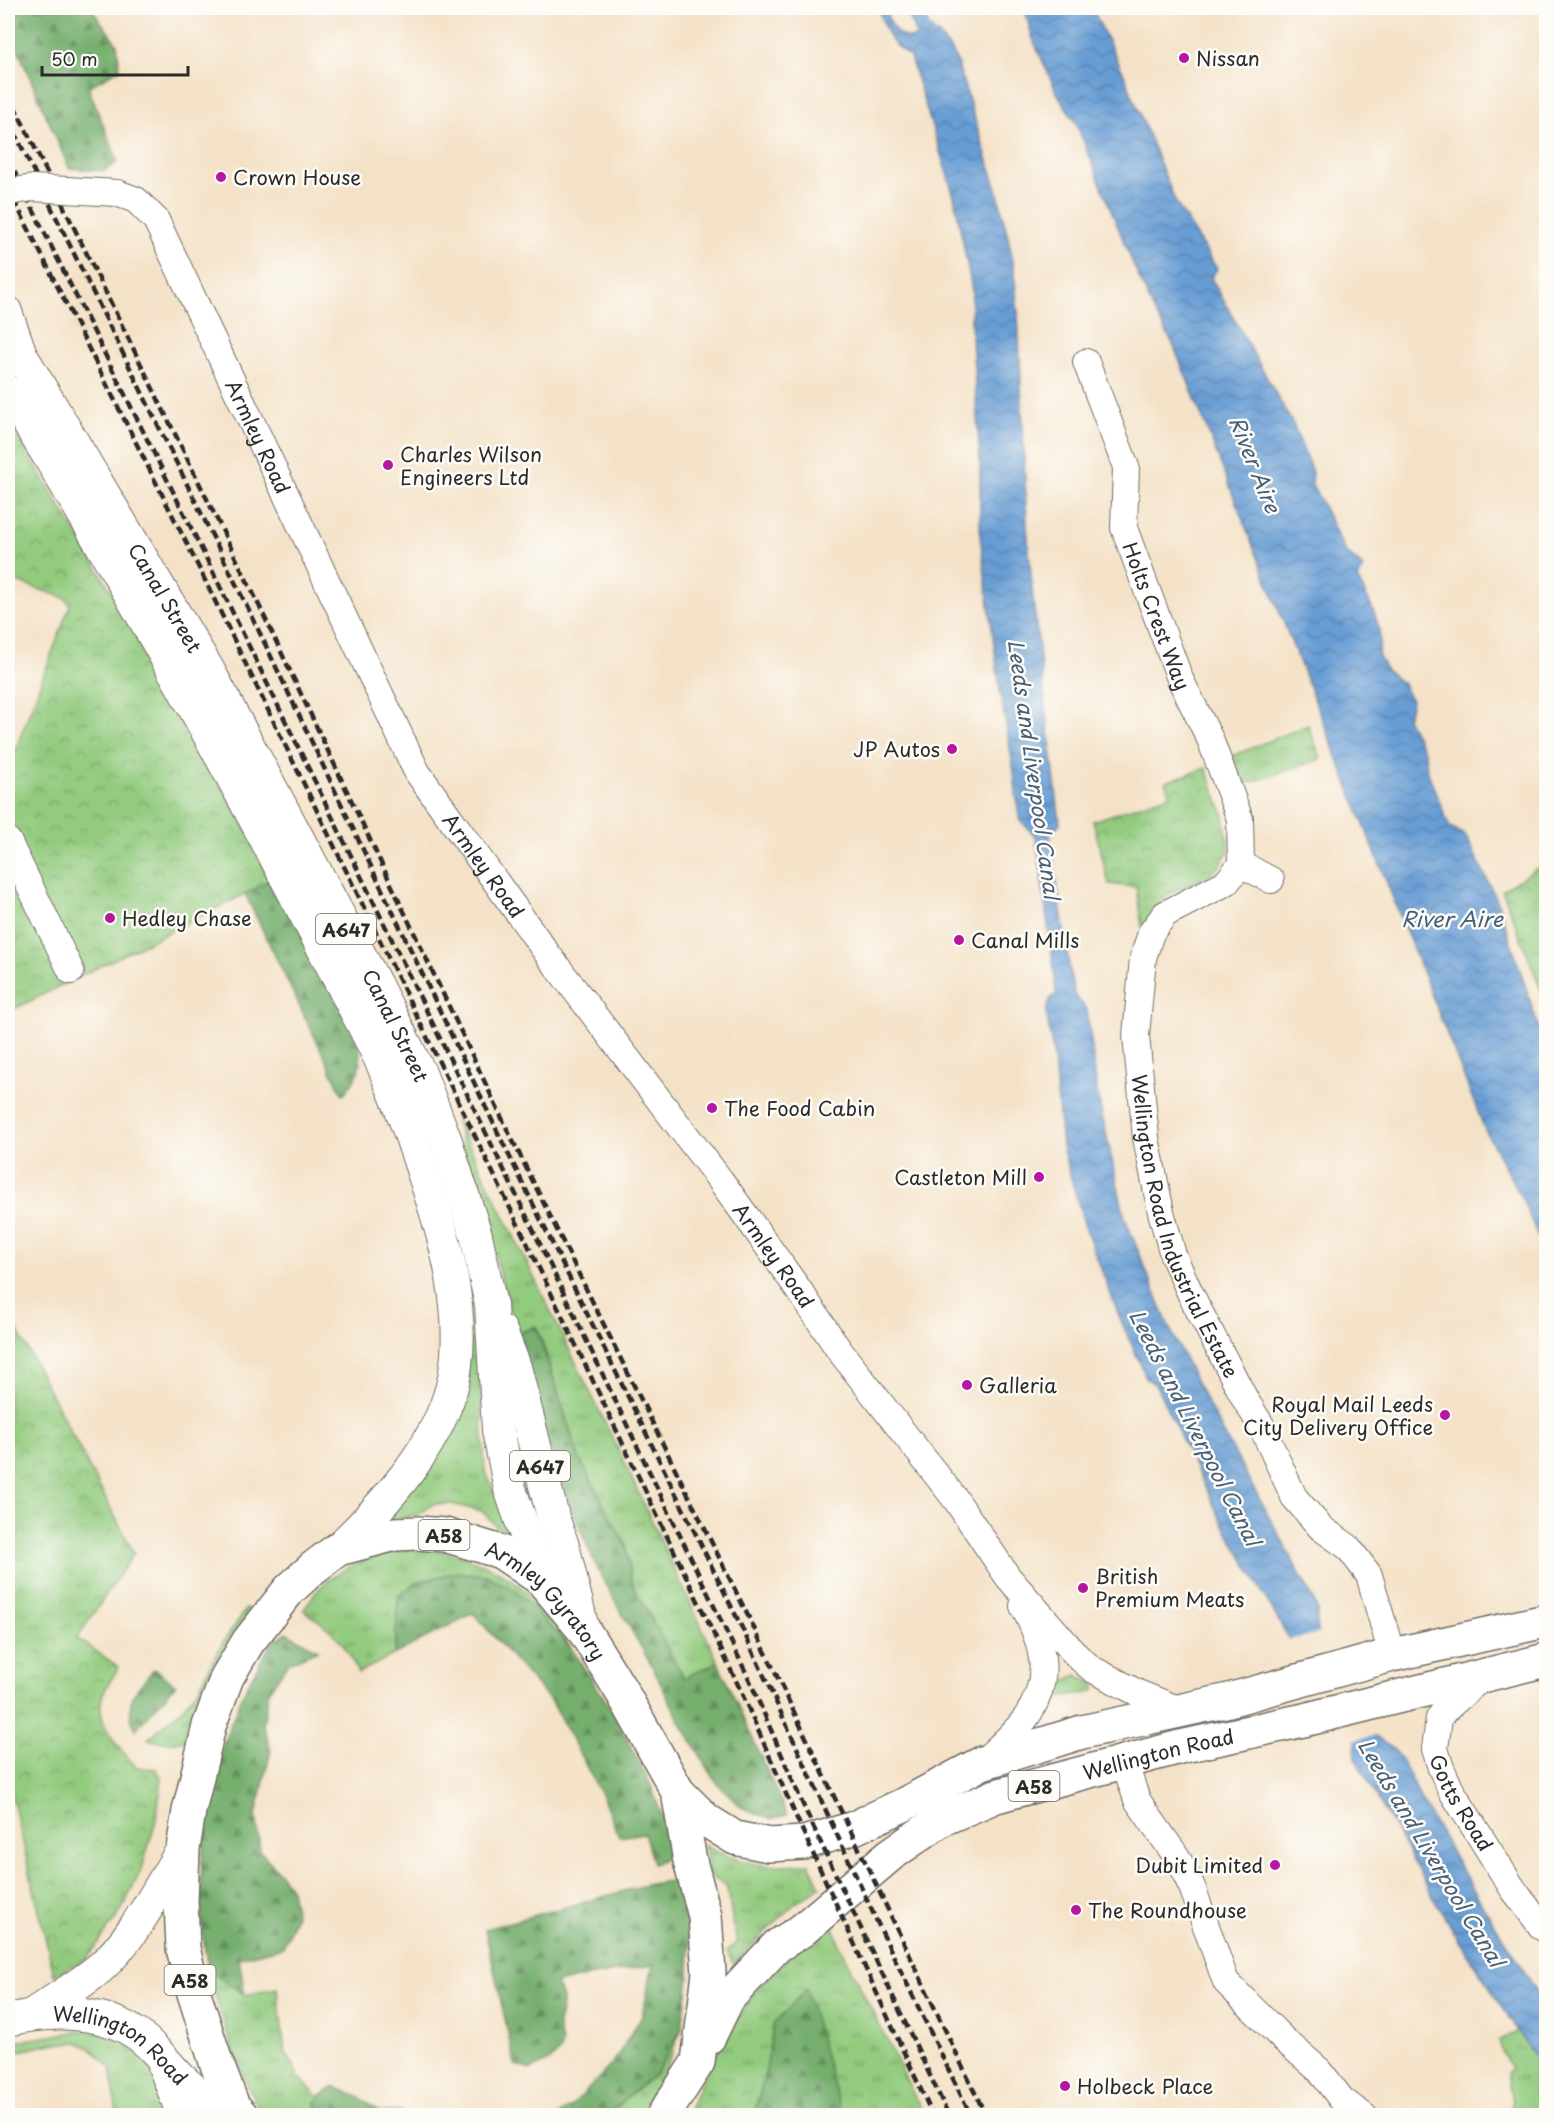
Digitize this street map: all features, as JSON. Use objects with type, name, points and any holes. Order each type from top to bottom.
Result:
[{"type":"highway","name":"Armley Gyratory","points":[[235,2112],[193,1990],[183,1948],[181,1901],[183,1849],[189,1811],[209,1726],[227,1677],[248,1642],[289,1590],[338,1549],[395,1534],[445,1535],[501,1552],[541,1579],[583,1629],[622,1692],[678,1792],[690,1861],[705,1916],[709,1973],[698,2062],[663,2115]]},
{"type":"highway","name":"Wellington Road","points":[[678,1792],[706,1820],[735,1838],[769,1845],[804,1843],[854,1828],[982,1763],[1082,1732],[1288,1684],[1392,1655],[1546,1621]]},
{"type":"highway","name":"Wellington Road","points":[[698,2062],[728,1998],[777,1946],[801,1931],[890,1855],[942,1819],[996,1796],[1180,1746],[1304,1720],[1546,1660]]},
{"type":"main road","name":"Canal Street","points":[[8,333],[19,381],[44,447],[186,691],[389,1077],[441,1229],[451,1275],[458,1331],[456,1366],[447,1407],[427,1444],[399,1481],[338,1549]]},
{"type":"main road","name":"Canal Street","points":[[19,381],[209,671],[415,1063],[446,1142],[476,1235],[491,1305],[498,1430],[510,1489],[541,1579]]},
{"type":"main road","name":"A647","points":[[491,1305],[515,1367],[583,1629]]},
{"type":"main road","name":"Wellington Road","points":[[20,2017],[77,1986],[102,1966],[138,1922],[183,1849]]},
{"type":"main road","name":"Wellington Road","points":[[20,2017],[92,2015],[109,2020],[137,2034],[159,2053],[180,2077],[203,2096],[235,2112]]},
{"type":"main road","points":[[159,2053],[181,2115]]},
{"type":"street","name":"Armley Road","points":[[8,193],[33,188],[117,193],[136,200],[156,220],[417,772],[549,956],[721,1181],[839,1350],[956,1500],[1008,1577],[1034,1626],[1044,1668],[1035,1702],[1024,1720],[982,1763]]},
{"type":"street","points":[[8,309],[19,381]]},
{"type":"street","name":"Holts Crest Way","points":[[1086,362],[1126,467],[1124,528],[1180,679],[1210,739],[1240,819],[1240,864]]},
{"type":"street","points":[[8,841],[71,971]]},
{"type":"street","points":[[1240,864],[1271,880]]},
{"type":"street","name":"Wellington Road Industrial Estate","points":[[1240,864],[1227,882],[1165,914],[1151,933],[1143,958],[1136,1036],[1146,1138],[1161,1212],[1173,1255],[1191,1295],[1246,1401],[1261,1425],[1294,1497],[1321,1528],[1348,1547],[1369,1575],[1392,1655]]},
{"type":"street","name":"Armley Road","points":[[1008,1577],[1077,1656],[1092,1669],[1122,1685],[1180,1710]]},
{"type":"street","name":"Armley Road","points":[[1041,1686],[1052,1671],[1070,1658],[1077,1656]]},
{"type":"street","name":"Gotts Road","points":[[1484,1676],[1439,1718],[1435,1749],[1451,1790],[1513,1890],[1546,1930]]},
{"type":"street","points":[[1124,1761],[1137,1800],[1177,1857],[1192,1887],[1226,1982],[1282,2038],[1320,2071],[1342,2100],[1364,2115]]},
{"type":"green space","points":[[8,8],[91,8],[117,44],[120,69],[88,87],[118,162],[104,171],[69,168],[8,27]]},
{"type":"green space","points":[[8,420],[107,584],[274,878],[8,1012],[8,769],[70,605],[65,598],[8,579]]},
{"type":"green space","points":[[1308,725],[1321,759],[1243,785],[1232,756]]},
{"type":"green space","points":[[1206,768],[1224,816],[1229,850],[1219,867],[1204,878],[1166,895],[1142,927],[1136,887],[1109,884],[1093,821],[1170,795],[1165,782]]},
{"type":"green space","points":[[1546,863],[1546,1002],[1502,890]]},
{"type":"green space","points":[[274,878],[360,1048],[358,1074],[343,1095],[245,894]]},
{"type":"green space","points":[[455,1116],[616,1445],[718,1662],[684,1678],[632,1584],[626,1546],[579,1458],[537,1326],[517,1334]]},
{"type":"green space","points":[[8,1312],[134,1553],[77,1638],[119,1667],[102,1697],[102,1717],[110,1735],[136,1767],[156,1769],[162,1779],[156,1819],[143,1866],[121,1911],[87,1959],[54,1975],[8,1779]]},
{"type":"green space","points":[[536,1326],[579,1458],[626,1546],[632,1584],[684,1678],[718,1662],[787,1815],[771,1819],[743,1808],[717,1783],[683,1727],[598,1571],[562,1485],[539,1416],[517,1334]]},
{"type":"green space","points":[[470,1340],[477,1340],[485,1470],[514,1538],[500,1531],[482,1511],[451,1504],[434,1504],[418,1515],[389,1520],[388,1511]]},
{"type":"green space","points":[[420,1547],[470,1559],[509,1578],[541,1607],[571,1648],[516,1590],[485,1575],[457,1572],[417,1582],[398,1596],[395,1654],[358,1673],[348,1652],[337,1637],[304,1610],[317,1591],[339,1573],[378,1556]]},
{"type":"green space","points":[[457,1572],[485,1575],[516,1590],[571,1648],[610,1707],[650,1783],[676,1854],[653,1864],[644,1833],[619,1837],[602,1796],[553,1704],[473,1613],[395,1654],[398,1597],[417,1582]]},
{"type":"green space","points":[[247,1608],[251,1611],[191,1737],[170,1742],[148,1739],[182,1709],[199,1688],[222,1644]]},
{"type":"green space","points":[[286,1632],[318,1650],[288,1663],[269,1691],[263,1724],[271,1750],[256,1815],[260,1851],[280,1873],[291,1890],[296,1916],[283,1947],[239,1958],[245,1995],[209,1971],[203,1940],[201,1910],[202,1855],[211,1789],[230,1726],[242,1696],[258,1666],[276,1637],[280,1639]]},
{"type":"green space","points":[[154,1669],[176,1685],[135,1730],[130,1711],[133,1696]]},
{"type":"green space","points":[[1077,1675],[1095,1685],[1095,1690],[1089,1693],[1055,1697],[1060,1686]]},
{"type":"green space","points":[[704,1845],[742,1861],[768,1865],[809,1863],[820,1887],[794,1904],[733,1964],[727,1951],[737,1943],[726,1885],[709,1876]]},
{"type":"green space","points":[[684,1879],[690,1937],[689,1978],[682,2028],[657,2072],[606,2115],[559,2115],[574,2104],[613,2063],[642,2016],[653,1965],[556,1983],[562,2000],[558,2027],[562,2041],[561,2048],[555,2057],[530,2070],[515,2065],[485,1929],[650,1884]]},
{"type":"green space","points":[[831,1917],[840,1947],[924,2115],[686,2116],[711,2061],[756,1989]]},
{"type":"green space","points":[[209,1971],[245,1995],[277,1988],[285,2051],[300,2079],[319,2097],[316,2103],[319,2115],[263,2115],[260,2112],[230,2043]]},
{"type":"green space","points":[[806,1989],[842,2115],[754,2115],[766,2070],[773,2025]]},
{"type":"green space","points":[[682,2028],[661,2080],[636,2115],[606,2116],[657,2072]]},
{"type":"green space","points":[[87,2030],[120,2042],[147,2064],[169,2115],[117,2115],[111,2068],[93,2050],[78,2042],[51,2044],[8,2054],[8,2043]]},
{"type":"green space","points":[[1519,2031],[1546,2074],[1546,2081],[1538,2088],[1546,2099],[1546,2115],[1508,2115],[1506,2112],[1511,2109],[1512,2101],[1507,2074],[1511,2068],[1501,2051],[1499,2041]]},
{"type":"green space","points":[[334,2087],[356,2095],[380,2112],[400,2112],[403,2115],[319,2115],[316,2103],[319,2097]]},
{"type":"water","name":"Leeds and Liverpool Canal","points":[[878,8],[884,8],[895,30],[903,37],[909,38],[916,37],[916,34],[906,8],[923,8],[929,27],[951,50],[957,62],[998,193],[1013,260],[1018,312],[1027,526],[1033,599],[1060,823],[1050,835],[1074,994],[1087,1010],[1098,1097],[1125,1218],[1166,1320],[1194,1378],[1314,1600],[1317,1610],[1317,1632],[1375,1737],[1394,1748],[1422,1802],[1483,1906],[1546,2006],[1546,2074],[1452,1930],[1355,1758],[1356,1739],[1299,1647],[1288,1637],[1223,1524],[1155,1384],[1147,1379],[1119,1316],[1085,1227],[1062,1147],[1053,1052],[1046,1012],[1051,997],[1056,995],[1055,979],[1036,837],[1019,819],[980,536],[980,462],[971,323],[972,290],[954,196],[910,57],[889,36]]},
{"type":"water","name":"River Aire","points":[[1024,8],[1092,8],[1123,72],[1176,203],[1217,269],[1211,278],[1294,426],[1312,472],[1311,482],[1346,552],[1363,567],[1358,580],[1378,625],[1380,644],[1378,654],[1386,670],[1403,684],[1412,703],[1407,718],[1425,753],[1427,770],[1449,826],[1466,836],[1497,900],[1546,1049],[1546,1255],[1523,1201],[1485,1130],[1172,342],[1154,311],[1133,264],[1076,123],[1057,93],[1034,42]]},
{"type":"pier","points":[[1321,1633],[1378,1735],[1353,1740],[1297,1649],[1288,1640]]},
{"type":"railway","points":[[8,93],[256,599],[508,1131],[755,1630],[986,2116]]},
{"type":"railway","points":[[8,119],[256,625],[500,1137],[742,1628],[879,1926],[971,2116]]},
{"type":"railway","points":[[8,159],[211,568],[540,1244],[750,1681],[804,1807],[949,2116]]},
{"type":"railway","points":[[8,188],[200,570],[529,1247],[739,1687],[933,2116]]},
{"type":"place","name":"Nissan","points":[[1184,58]]},
{"type":"place","name":"Crown House","points":[[221,177]]},
{"type":"place","name":"Charles Wilson Engineers Ltd","points":[[388,465]]},
{"type":"place","name":"JP Autos","points":[[952,749]]},
{"type":"place","name":"Hedley Chase","points":[[110,918]]},
{"type":"place","name":"Canal Mills","points":[[959,940]]},
{"type":"place","name":"The Food Cabin","points":[[712,1108]]},
{"type":"place","name":"Castleton Mill","points":[[1039,1177]]},
{"type":"place","name":"Galleria","points":[[967,1385]]},
{"type":"place","name":"Royal Mail Leeds City Delivery Office","points":[[1445,1415]]},
{"type":"place","name":"British Premium Meats","points":[[1083,1588]]},
{"type":"place","name":"Dubit Limited","points":[[1275,1865]]},
{"type":"place","name":"The Roundhouse","points":[[1076,1910]]},
{"type":"place","name":"Holbeck Place","points":[[1065,2086]]}]
